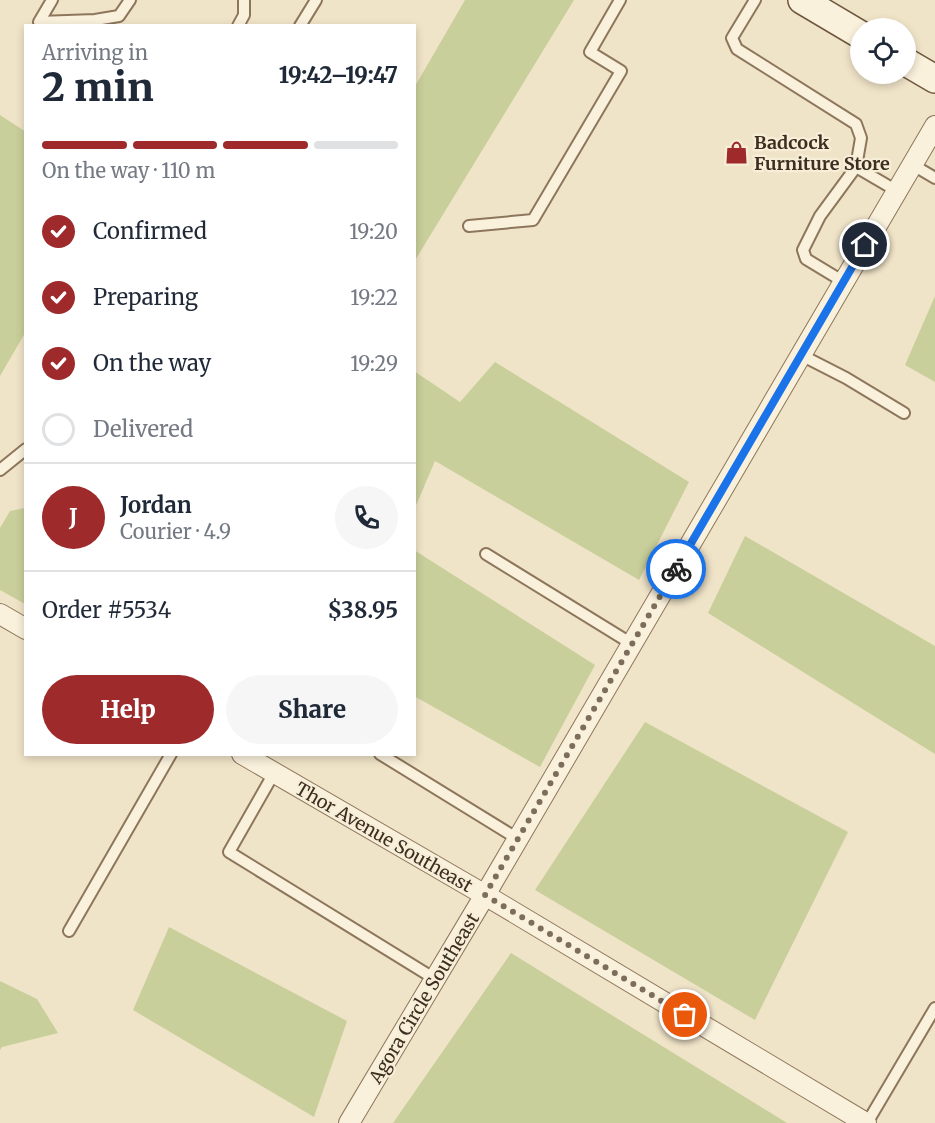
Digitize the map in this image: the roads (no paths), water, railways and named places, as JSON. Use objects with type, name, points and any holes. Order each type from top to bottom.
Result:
[{"type":"main road","points":[[802,0],[850,28]]},
{"type":"main road","points":[[916,68],[935,79]]},
{"type":"street","name":"Agora Circle Southeast","points":[[349,1123],[935,126]]},
{"type":"street","points":[[0,614],[24,628]]},
{"type":"street","name":"Thor Avenue Southeast","points":[[245,756],[485,895],[866,1123]]},
{"type":"lane","points":[[52,0],[39,22],[95,20],[119,16],[130,0]]},
{"type":"lane","points":[[239,24],[244,15],[244,0]]},
{"type":"lane","points":[[301,24],[316,0]]},
{"type":"lane","points":[[470,226],[533,220],[621,71],[590,52],[620,0]]},
{"type":"lane","points":[[755,0],[732,38],[737,49],[856,124],[861,138],[856,167],[820,216],[803,250],[806,259],[844,282]]},
{"type":"lane","points":[[913,165],[935,178]]},
{"type":"lane","points":[[856,167],[897,191]]},
{"type":"lane","points":[[801,356],[846,378],[904,413]]},
{"type":"lane","points":[[0,470],[24,451]]},
{"type":"lane","points":[[486,554],[632,644]]},
{"type":"lane","points":[[69,931],[170,756]]},
{"type":"lane","points":[[383,756],[518,839]]},
{"type":"lane","points":[[274,773],[229,852],[435,979]]},
{"type":"lane","points":[[866,1123],[935,1008]]},
{"type":"place","name":"Badcock Furniture Store","points":[[736,152]]}]
